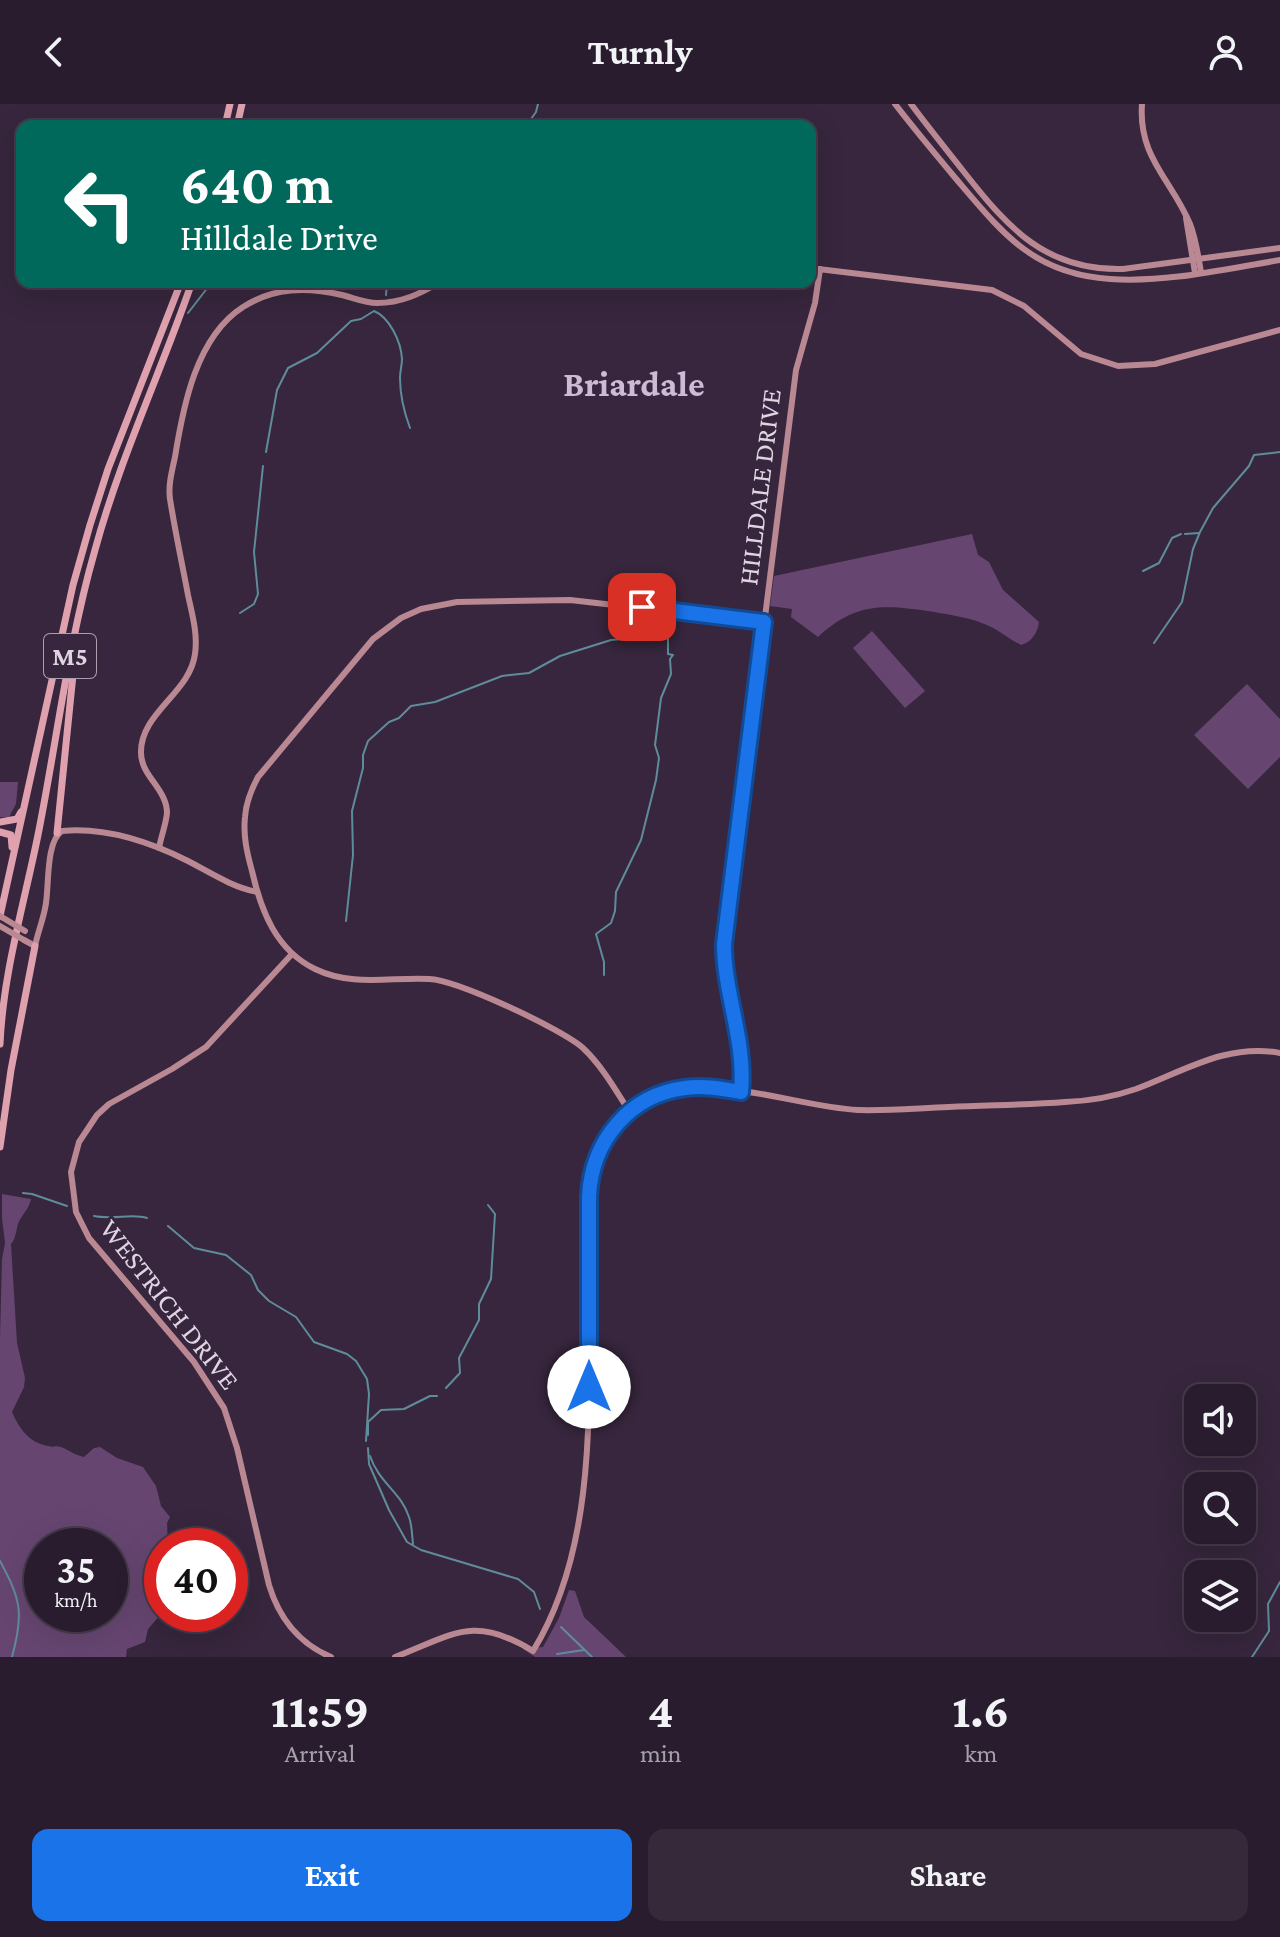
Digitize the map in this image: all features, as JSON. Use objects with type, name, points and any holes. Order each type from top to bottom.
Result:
[{"type":"main road","name":"M5","points":[[0,916],[73,585],[90,525],[108,469],[179,288]]},
{"type":"main road","name":"M5","points":[[0,1044],[6,989],[80,607],[118,474],[190,288]]},
{"type":"main road","points":[[57,833],[80,607]]},
{"type":"main road","points":[[0,822],[17,819],[24,805]]},
{"type":"main road","points":[[0,832],[9,833],[13,838],[3,904]]},
{"type":"main road","points":[[0,1147],[13,1057],[36,942]]},
{"type":"street","points":[[895,104],[989,220],[1026,252],[1044,262],[1069,272],[1113,279],[1198,273],[1280,260]]},
{"type":"street","points":[[911,104],[996,214],[1035,247],[1057,258],[1098,268],[1135,268],[1175,260],[1280,248]]},
{"type":"street","points":[[1142,104],[1147,151],[1186,218],[1198,273]]},
{"type":"street","points":[[816,269],[992,290],[1024,306],[1081,354],[1118,366],[1155,364],[1280,330]]},
{"type":"street","name":"HILLDALE DRIVE","points":[[741,1092],[742,1055],[724,944],[796,370],[815,303],[820,269]]},
{"type":"street","points":[[159,848],[166,805],[142,762],[140,750],[147,729],[189,676],[195,659],[195,626],[170,492],[181,422],[204,356],[220,329],[236,312],[261,297],[281,290],[314,289],[375,303],[416,296],[430,288]]},
{"type":"street","points":[[629,1111],[599,1065],[579,1045],[520,1014],[439,980],[345,979],[312,967],[292,954],[270,926],[257,892],[245,841],[248,802],[258,777],[367,645],[401,618],[440,604],[570,600],[764,622]]},
{"type":"street","points":[[36,942],[57,833],[78,830],[109,833],[159,848],[235,886],[257,892]]},
{"type":"street","points":[[0,916],[25,931],[36,942]]},
{"type":"street","points":[[0,926],[24,940],[36,942]]},
{"type":"street","name":"WESTRICH DRIVE","points":[[292,954],[206,1047],[109,1104],[97,1115],[79,1142],[70,1182],[76,1212],[89,1238],[194,1362],[221,1402],[237,1448],[277,1608],[296,1635],[331,1657]]},
{"type":"street","points":[[395,1657],[443,1635],[466,1630],[494,1633],[533,1651],[557,1605],[572,1555],[579,1515],[589,1407],[591,1174],[606,1137],[629,1111],[662,1093],[687,1087],[861,1110],[1067,1102],[1122,1093],[1230,1052],[1260,1050],[1280,1053]]},
{"type":"shaded area","points":[[972,534],[978,555],[989,562],[1003,590],[1039,622],[1037,630],[1025,644],[1021,645],[993,628],[969,619],[886,607],[859,611],[832,625],[818,637],[791,617],[792,609],[770,606],[774,576]]},
{"type":"shaded area","points":[[872,631],[925,691],[905,708],[853,648]]},
{"type":"shaded area","points":[[1247,684],[1280,719],[1280,757],[1248,789],[1194,735]]},
{"type":"shaded area","points":[[0,782],[18,782],[16,804],[9,817],[0,817]]},
{"type":"shaded area","points":[[2,1194],[31,1199],[11,1244],[17,1343],[25,1378],[12,1412],[18,1424],[30,1438],[41,1444],[61,1447],[84,1457],[100,1447],[117,1458],[143,1467],[156,1486],[161,1506],[170,1517],[167,1528],[144,1528],[144,1632],[147,1632],[145,1642],[127,1649],[126,1657],[0,1657],[0,1339],[5,1243]]},
{"type":"shaded area","points":[[569,1590],[575,1591],[584,1617],[626,1657],[535,1657],[523,1649],[543,1647],[559,1618]]},
{"type":"waterway","points":[[530,120],[538,104]]},
{"type":"waterway","points":[[188,313],[207,288]]},
{"type":"waterway","points":[[386,295],[387,288]]},
{"type":"waterway","points":[[266,452],[277,390],[288,368],[317,353],[351,321],[374,311],[389,324],[399,345],[401,391],[410,428]]},
{"type":"waterway","points":[[1154,643],[1182,602],[1193,549],[1213,508],[1249,466],[1254,455],[1280,452]]},
{"type":"waterway","points":[[240,613],[254,604],[258,594],[254,552],[263,466]]},
{"type":"waterway","points":[[1185,534],[1199,533]]},
{"type":"waterway","points":[[1143,571],[1159,563],[1172,538],[1181,534]]},
{"type":"waterway","points":[[346,921],[353,855],[352,811],[368,741],[411,706],[435,702],[502,676],[529,673],[560,656],[611,640],[664,633],[668,637],[668,654],[673,655],[670,659],[671,674],[661,698],[655,745],[659,758],[656,780],[641,840],[616,892],[611,923],[596,934],[604,962],[604,975]]},
{"type":"waterway","points":[[23,1193],[67,1206]]},
{"type":"waterway","points":[[446,1388],[460,1373],[459,1358],[479,1320],[479,1304],[491,1279],[495,1214],[488,1205]]},
{"type":"waterway","points":[[94,1216],[147,1218]]},
{"type":"waterway","points":[[168,1226],[194,1248],[226,1255],[251,1275],[258,1290],[269,1301],[296,1317],[314,1342],[347,1354],[356,1361],[367,1379],[369,1394],[366,1441]]},
{"type":"waterway","points":[[368,1435],[368,1422],[381,1410],[404,1409],[430,1396],[437,1396]]},
{"type":"waterway","points":[[368,1448],[369,1464],[407,1542],[421,1550],[518,1579],[534,1592],[540,1609]]},
{"type":"waterway","points":[[370,1456],[405,1508],[411,1523],[413,1544]]},
{"type":"waterway","points":[[0,1561],[18,1607],[18,1629],[12,1657]]},
{"type":"waterway","points":[[1252,1657],[1269,1631],[1268,1604],[1280,1582]]},
{"type":"waterway","points":[[561,1627],[592,1657]]},
{"type":"waterway","points":[[557,1654],[584,1650]]},
{"type":"district","name":"Briardale","points":[[634,383]]},
{"type":"route","points":[[589,1387],[589,1196],[591,1174],[601,1147],[615,1126],[642,1103],[662,1093],[687,1087],[741,1092],[743,1072],[724,944],[764,622],[642,607]]}]
